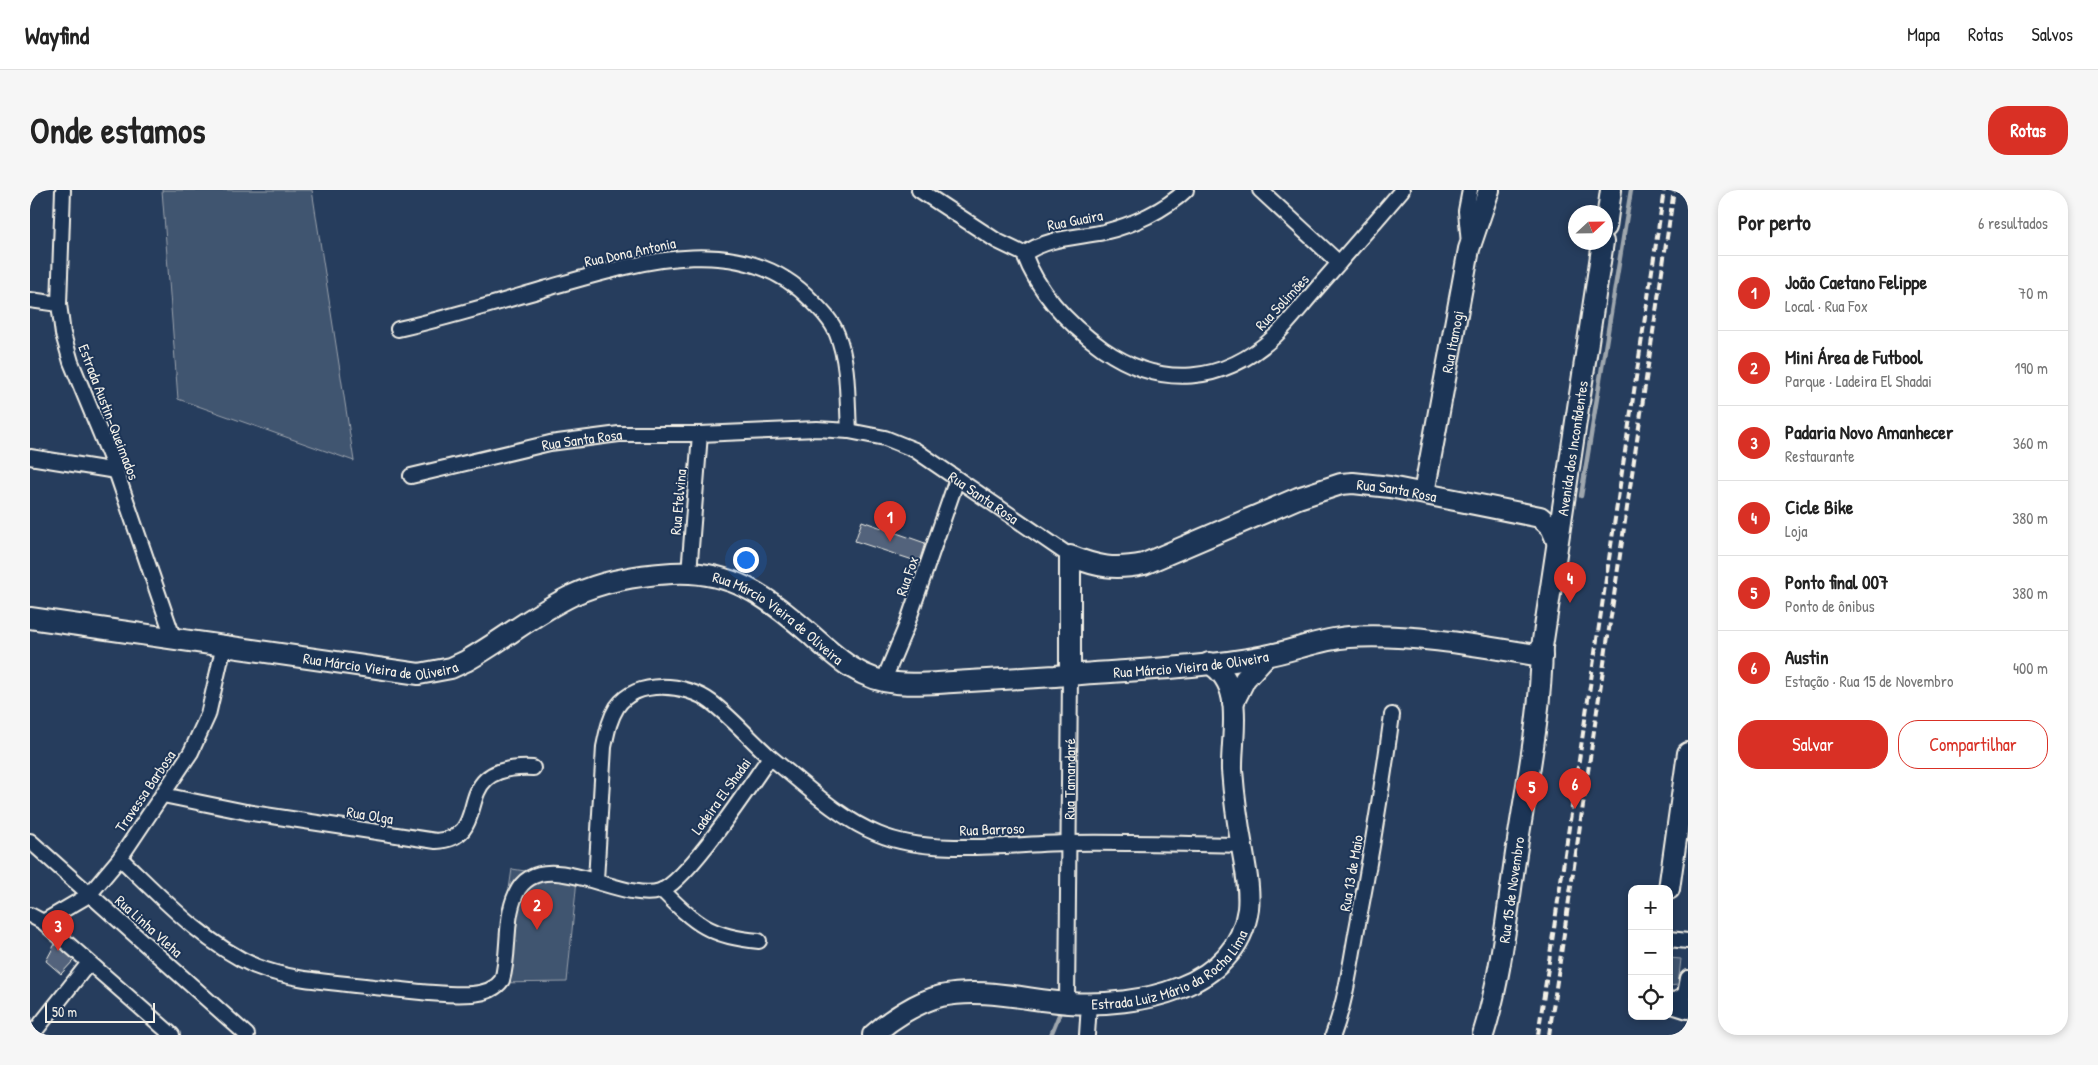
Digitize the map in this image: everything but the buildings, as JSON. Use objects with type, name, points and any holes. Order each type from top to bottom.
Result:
[{"type":"main road","points":[[1469,249],[1489,190]]},
{"type":"main road","points":[[1610,205],[1612,190]]},
{"type":"main road","name":"Rua Itamogi","points":[[1424,493],[1469,249]]},
{"type":"main road","name":"Avenida dos Inconfidentes","points":[[1542,656],[1557,541],[1602,250]]},
{"type":"main road","name":"Rua Santa Rosa","points":[[1070,556],[1093,564],[1120,568],[1144,564],[1306,494],[1341,484],[1365,484],[1424,493],[1540,517]]},
{"type":"main road","points":[[1557,541],[1551,526],[1540,517],[1553,511],[1564,498]]},
{"type":"main road","name":"Rua Tamandaré","points":[[1070,556],[1070,674]]},
{"type":"main road","name":"Rua Márcio Vieira de Oliveira","points":[[30,618],[173,637],[419,674],[434,672],[466,661],[572,595],[599,585],[629,578],[689,573],[724,577],[751,589],[806,631],[842,663],[864,675],[883,682],[915,684],[1209,663],[1266,656],[1325,641],[1376,636],[1484,647],[1542,656]]},
{"type":"main road","name":"Estrada Luiz Mário da Rocha Lima","points":[[1233,703],[1245,679],[1266,656]]},
{"type":"main road","name":"Rua 15 de Novembro","points":[[1483,1035],[1494,990],[1515,857],[1542,679],[1542,656]]},
{"type":"main road","name":"Estrada Luiz Mário da Rocha Lima","points":[[878,1034],[921,1004],[941,996],[1000,994],[1089,1004],[1147,997],[1173,990],[1199,979],[1224,961],[1240,937],[1248,909],[1248,884],[1233,781],[1233,703],[1230,685],[1224,675],[1209,663]]},
{"type":"main road","points":[[1670,885],[1688,753]]},
{"type":"street","name":"Estrada Austin-Queimados","points":[[63,190],[59,304],[63,334],[71,362],[116,471],[173,637]]},
{"type":"street","points":[[919,190],[997,242],[1024,254]]},
{"type":"street","name":"Rua Guaira","points":[[1024,254],[1048,241],[1106,231],[1133,222],[1159,210],[1186,190]]},
{"type":"street","points":[[1260,190],[1339,263]]},
{"type":"street","name":"Rua Solimões","points":[[1024,254],[1031,273],[1050,302],[1091,340],[1119,360],[1136,368],[1171,377],[1198,375],[1218,370],[1258,349],[1275,335],[1402,190]]},
{"type":"street","name":"Rua Itamogi","points":[[1469,249],[1466,211],[1470,190]]},
{"type":"street","name":"Rua Dona Antonia","points":[[398,329],[605,272],[649,262],[679,257],[712,257],[748,262],[782,276],[804,292],[823,312],[836,333],[844,359],[849,431]]},
{"type":"street","points":[[30,300],[59,304]]},
{"type":"street","name":"Rua Santa Rosa","points":[[411,476],[550,443],[619,434],[700,434],[817,429],[849,431],[885,438],[903,444],[1070,556]]},
{"type":"street","name":"Rua Etelvina","points":[[689,573],[700,434]]},
{"type":"street","points":[[30,456],[116,471]]},
{"type":"street","name":"Rua Fox","points":[[883,682],[906,627],[957,479]]},
{"type":"street","name":"Travessa Barbosa","points":[[43,922],[89,895],[120,858],[163,795],[201,734],[208,715],[224,645]]},
{"type":"street","name":"Rua Tamandaré","points":[[1067,1003],[1070,674]]},
{"type":"street","name":"Ladeira El Shadai","points":[[596,880],[602,776],[608,725],[618,706],[633,692],[650,688],[670,687],[696,694],[710,701],[770,757],[695,859],[674,882],[662,890]]},
{"type":"street","name":"Rua 13 de Maio","points":[[1333,1035],[1340,1018],[1360,916],[1378,816],[1392,715]]},
{"type":"street","name":"Rua Barroso","points":[[770,757],[847,817],[878,834],[910,842],[943,846],[1068,843],[1242,845]]},
{"type":"street","name":"Rua Olga","points":[[163,795],[246,812],[446,841],[458,837],[464,829],[470,819],[478,788],[486,778],[499,771],[516,767],[533,768]]},
{"type":"street","name":"Rua Linha Vleha","points":[[30,841],[247,1035]]},
{"type":"street","points":[[120,858],[206,936],[255,966],[286,975],[321,981],[444,994],[473,994],[498,986],[504,973],[512,905],[523,884],[543,874],[554,873],[596,880],[630,892],[647,894],[662,890],[683,912],[716,934],[760,941]]},
{"type":"street","points":[[30,914],[43,922],[88,964],[172,1035]]},
{"type":"street","points":[[1673,939],[1688,941]]},
{"type":"street","points":[[32,1035],[88,964]]},
{"type":"street","points":[[1677,1004],[1685,994],[1688,978]]},
{"type":"street","points":[[1087,1035],[1089,1004]]},
{"type":"shaded area","points":[[162,190],[312,190],[354,461],[178,399]]},
{"type":"shaded area","points":[[512,869],[577,879],[567,982],[495,983]]},
{"type":"shaded area","points":[[1673,958],[1681,959],[1678,985],[1673,986]]},
{"type":"waterway","points":[[1581,496],[1631,190]]},
{"type":"waterway","points":[[1051,1035],[1059,1015]]},
{"type":"railway","points":[[1538,1035],[1664,190]]},
{"type":"railway","points":[[1549,1035],[1674,190]]},
{"type":"place","name":"João Caetano Felippe","points":[[890,542]]},
{"type":"place","name":"Cicle Bike","points":[[1570,603]]},
{"type":"place","name":"Austin","points":[[1575,809]]},
{"type":"place","name":"Ponto final 007","points":[[1532,812]]},
{"type":"place","name":"Mini Área de Futbool","points":[[537,930]]},
{"type":"place","name":"Padaria Novo Amanhecer","points":[[58,951]]}]
